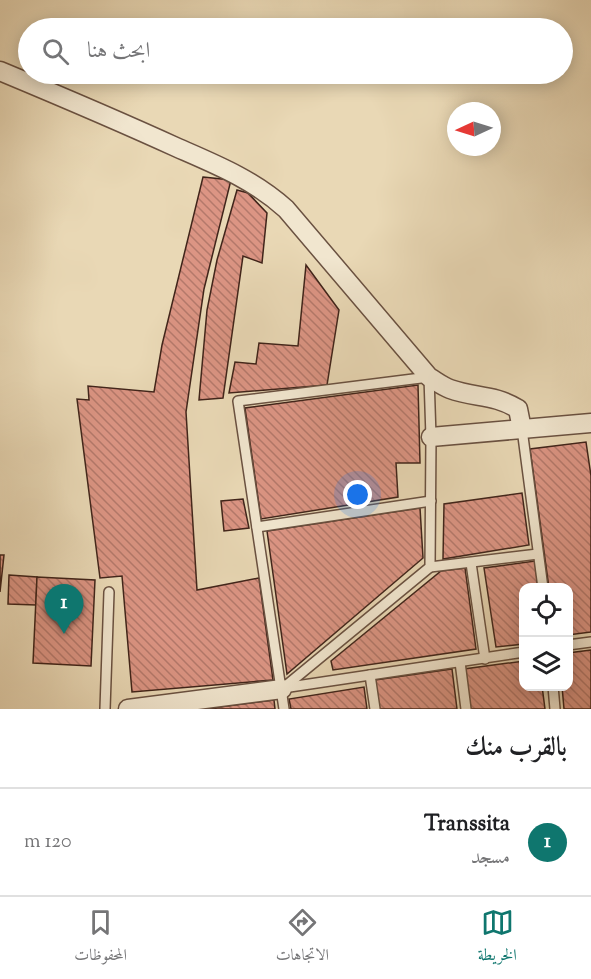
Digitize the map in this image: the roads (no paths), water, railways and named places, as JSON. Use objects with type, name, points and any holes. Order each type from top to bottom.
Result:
[{"type":"street","points":[[0,71],[18,79]]},
{"type":"street","points":[[30,84],[150,135],[238,175],[263,189],[286,209],[429,377],[448,388],[505,401],[518,409],[522,429]]},
{"type":"street","points":[[431,437],[522,429],[590,427]]},
{"type":"street","points":[[128,709],[194,705],[282,688]]},
{"type":"lane","points":[[284,709],[238,401],[429,377],[430,567]]},
{"type":"lane","points":[[522,429],[542,583]]},
{"type":"lane","points":[[257,527],[430,501]]},
{"type":"lane","points":[[282,688],[430,567],[538,554]]},
{"type":"lane","points":[[471,563],[484,658]]},
{"type":"lane","points":[[105,709],[110,591]]},
{"type":"lane","points":[[573,644],[591,642]]},
{"type":"lane","points":[[282,688],[519,653]]},
{"type":"lane","points":[[460,662],[466,709]]},
{"type":"lane","points":[[370,675],[375,709]]},
{"type":"lane","points":[[553,691],[555,709]]},
{"type":"place","name":"Transsita","points":[[64,634]]}]
